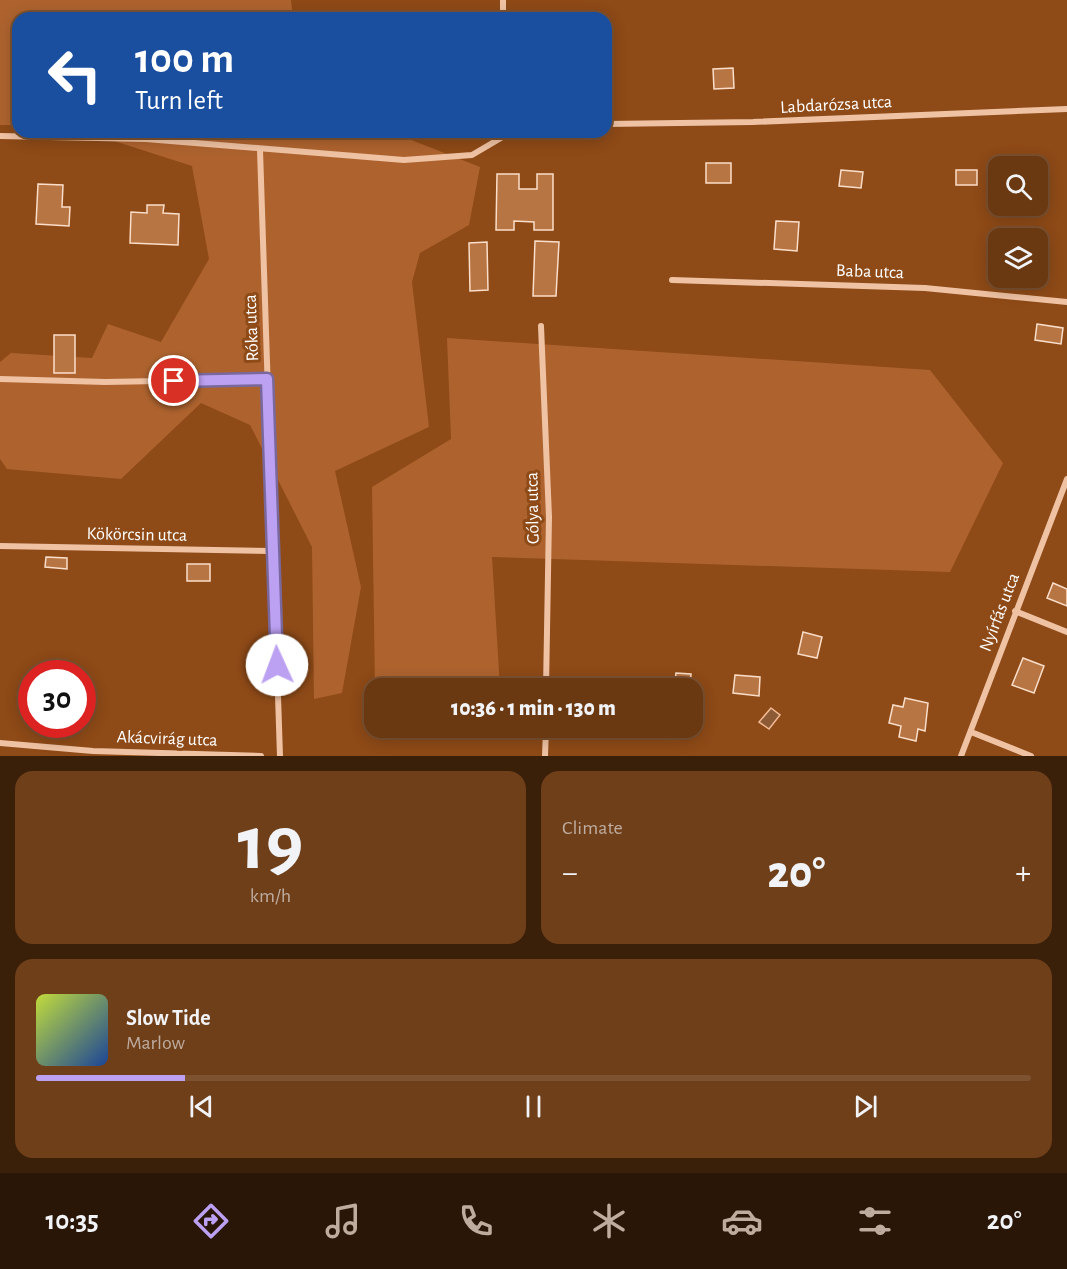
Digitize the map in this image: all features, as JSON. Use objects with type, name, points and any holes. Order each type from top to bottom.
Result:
[{"type":"street","name":"Labdarózsa utca","points":[[612,124],[753,122],[1067,109]]},
{"type":"street","points":[[97,138],[146,139],[404,160],[472,155],[498,138]]},
{"type":"street","name":"Róka utca","points":[[260,150],[280,756]]},
{"type":"street","name":"Baba utca","points":[[672,280],[925,288],[1067,302]]},
{"type":"street","name":"Gólya utca","points":[[541,326],[549,517],[546,678]]},
{"type":"street","points":[[0,379],[105,382],[267,379]]},
{"type":"street","name":"Nyírfás utca","points":[[962,756],[1015,611],[1067,479]]},
{"type":"street","name":"Kökörcsin utca","points":[[0,546],[273,552]]},
{"type":"street","points":[[1015,611],[1067,632]]},
{"type":"street","points":[[971,732],[1031,756]]},
{"type":"street","points":[[546,738],[546,756]]},
{"type":"street","name":"Akácvirág utca","points":[[0,743],[93,753],[261,756]]},
{"type":"shaded area","points":[[0,0],[291,0],[292,12],[12,12],[12,125],[0,125]]},
{"type":"shaded area","points":[[105,138],[406,138],[480,167],[469,225],[420,253],[412,282],[429,427],[335,471],[361,587],[342,693],[314,699],[312,547],[250,425],[201,403],[121,479],[7,469],[0,459],[0,362],[11,353],[92,358],[108,324],[161,342],[209,259],[192,166]]},
{"type":"shaded area","points":[[447,338],[930,370],[1003,463],[950,572],[492,557],[499,678],[375,678],[372,487],[451,439]]},
{"type":"shaded area","points":[[771,708],[780,715],[769,729],[759,722]]},
{"type":"building","points":[[733,68],[734,88],[714,89],[713,69]]},
{"type":"building","points":[[706,163],[731,163],[731,183],[706,183]]},
{"type":"building","points":[[841,170],[863,172],[861,188],[839,186]]},
{"type":"building","points":[[956,170],[977,170],[977,185],[956,185]]},
{"type":"building","points":[[497,174],[519,174],[519,189],[537,189],[537,174],[553,174],[553,230],[534,230],[534,222],[514,221],[514,230],[496,230]]},
{"type":"building","points":[[38,184],[63,185],[62,207],[70,207],[69,226],[36,224]]},
{"type":"building","points":[[147,205],[164,205],[163,213],[179,214],[178,245],[130,243],[131,212],[147,213]]},
{"type":"building","points":[[776,221],[799,222],[797,251],[774,249]]},
{"type":"building","points":[[535,241],[559,242],[556,296],[533,296]]},
{"type":"building","points":[[487,242],[488,290],[470,291],[469,243]]},
{"type":"building","points":[[1037,324],[1063,328],[1061,344],[1035,340]]},
{"type":"building","points":[[54,335],[75,335],[75,373],[54,373]]},
{"type":"building","points":[[46,557],[67,558],[67,569],[45,567]]},
{"type":"building","points":[[187,564],[210,564],[210,581],[187,581]]},
{"type":"building","points":[[1053,583],[1067,589],[1067,606],[1047,598]]},
{"type":"building","points":[[803,632],[822,637],[817,658],[798,654]]},
{"type":"building","points":[[1023,658],[1044,666],[1034,693],[1012,685]]},
{"type":"building","points":[[676,673],[691,674],[691,678],[675,678]]},
{"type":"building","points":[[735,675],[760,677],[759,696],[733,693]]},
{"type":"building","points":[[905,698],[928,703],[925,731],[918,729],[916,741],[899,737],[901,726],[889,723],[893,705],[903,707]]},
{"type":"route","points":[[174,381],[267,379],[277,665]]}]
